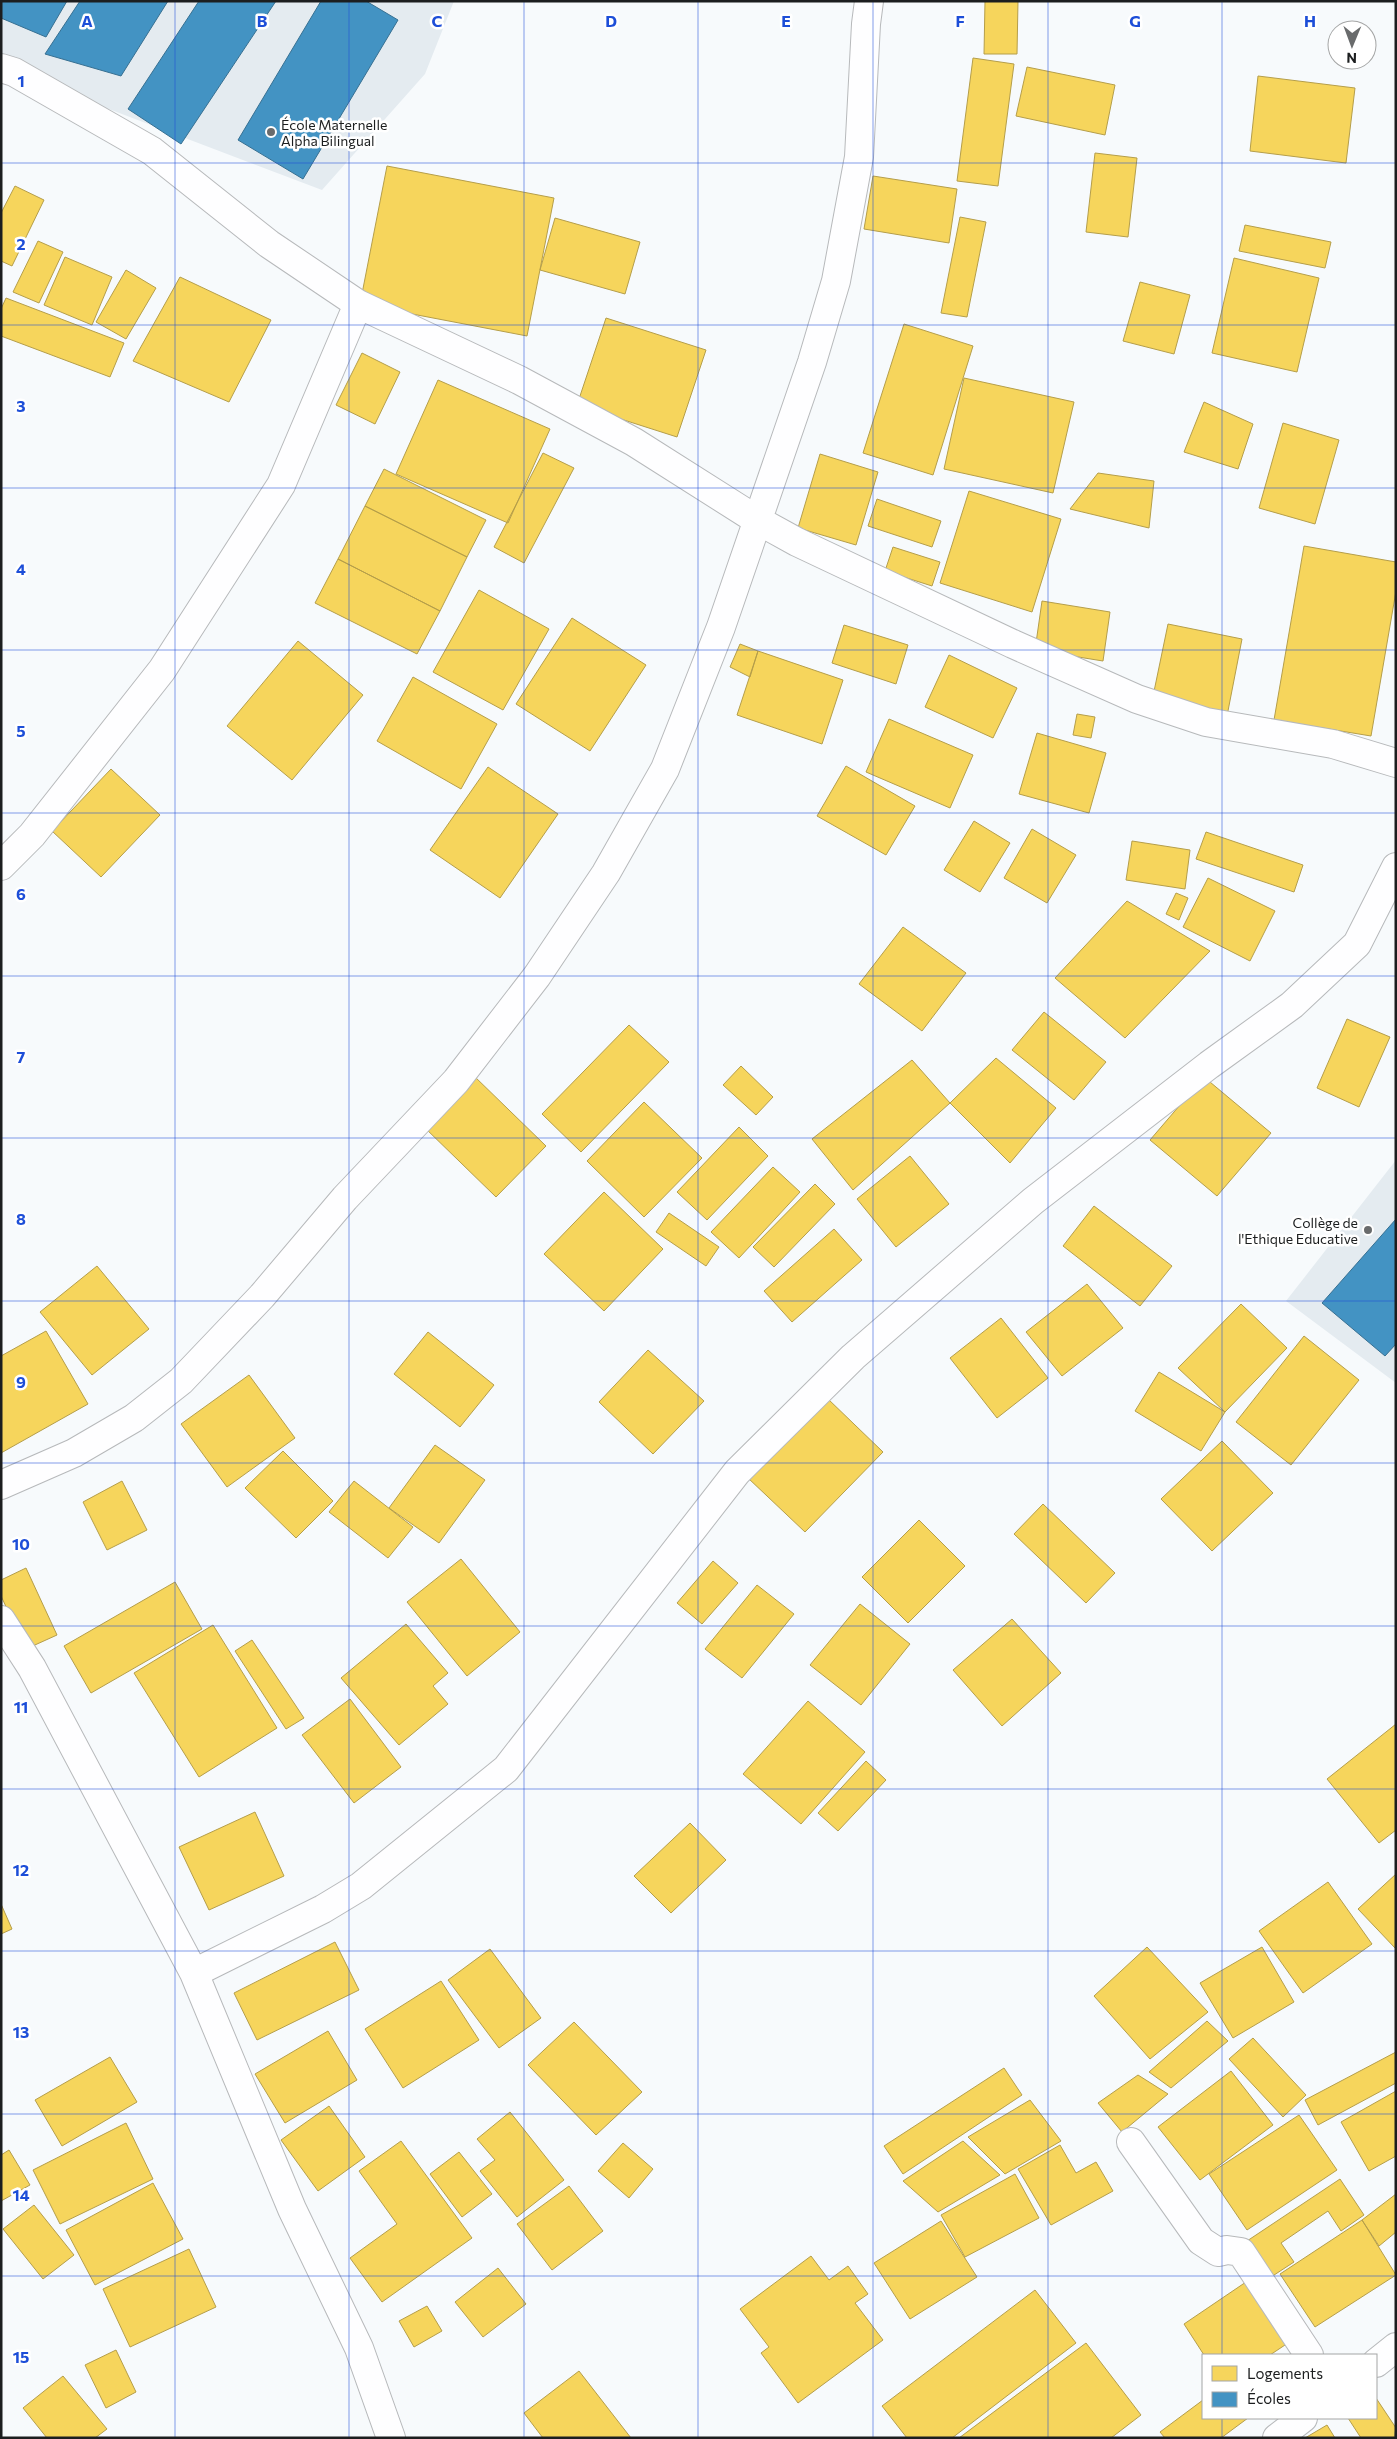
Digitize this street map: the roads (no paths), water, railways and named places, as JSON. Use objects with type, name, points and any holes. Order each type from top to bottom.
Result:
[{"type":"street","points":[[1,1485],[74,1453],[134,1418],[181,1381],[262,1296],[345,1198],[456,1081],[537,976],[606,873],[665,769],[720,627],[812,362],[836,281],[859,157],[866,24],[869,1]]},
{"type":"street","points":[[1,68],[14,72],[152,151],[269,244],[358,304],[519,380],[626,438],[757,520],[896,590],[1136,699],[1206,722],[1333,744],[1396,763]]},
{"type":"street","points":[[1,866],[32,834],[162,670],[281,485],[358,304]]},
{"type":"street","points":[[194,1973],[322,1909],[361,1886],[506,1769],[737,1472],[853,1357],[1033,1201],[1209,1065],[1292,1006],[1356,944],[1396,867]]},
{"type":"street","points":[[1,1620],[32,1668],[194,1973],[292,2209],[359,2348],[391,2438]]},
{"type":"street","points":[[1131,2142],[1201,2240],[1218,2252],[1227,2250],[1241,2252],[1308,2354]]},
{"type":"street","points":[[1377,2362],[1396,2347]]},
{"type":"street","points":[[1277,2438],[1302,2419]]},
{"type":"place","name":"École Maternelle Alpha Bilingual","points":[[271,132]]},
{"type":"place","name":"Collège de l'Ethique Educative","points":[[1368,1230]]}]
